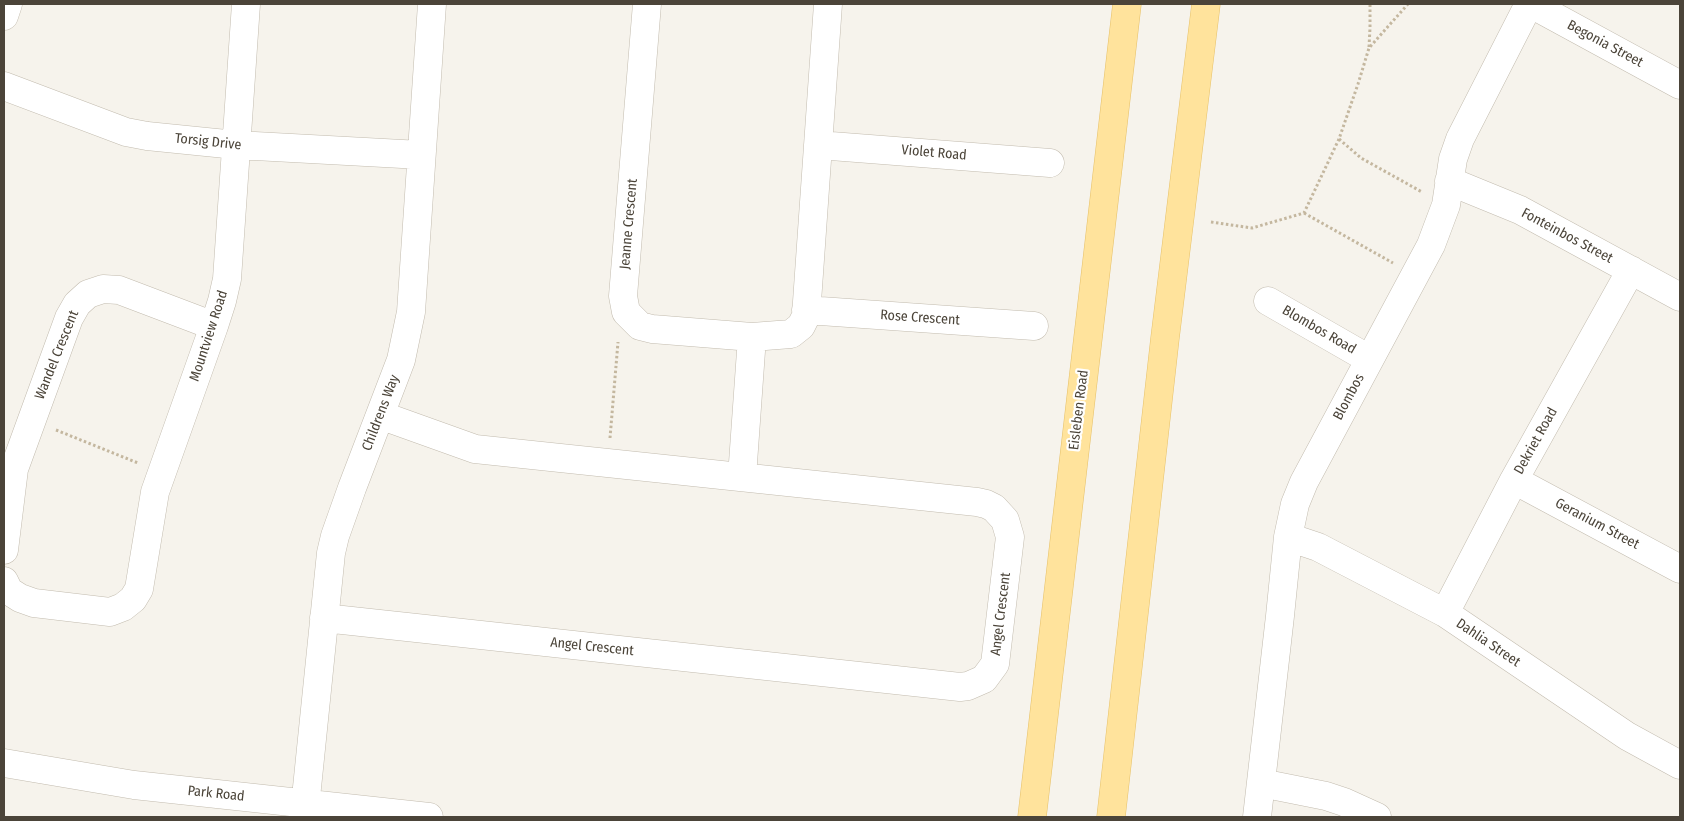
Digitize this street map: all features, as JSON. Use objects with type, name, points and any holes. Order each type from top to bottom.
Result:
[{"type":"main road","name":"Eisleben Road","points":[[1032,817],[1127,4]]},
{"type":"main road","points":[[1111,817],[1165,338],[1206,4]]},
{"type":"street","points":[[4,16],[8,4]]},
{"type":"street","name":"Mountview Road","points":[[4,581],[9,590],[20,598],[34,603],[110,612],[123,607],[133,599],[139,589],[155,492],[214,326],[227,279],[246,4]]},
{"type":"street","name":"Childrens Way","points":[[304,810],[328,577],[335,536],[401,360],[411,312],[432,4]]},
{"type":"street","name":"Jeanne Crescent","points":[[640,326],[626,312],[624,296],[646,4]]},
{"type":"street","points":[[640,326],[652,329],[752,337],[791,334],[804,321],[828,4]]},
{"type":"street","name":"Begonia Street","points":[[1530,4],[1680,85]]},
{"type":"street","name":"Blombos","points":[[1257,817],[1288,537],[1295,504],[1304,482],[1431,245],[1448,193],[1453,159],[1460,138],[1530,4]]},
{"type":"street","name":"Torsig Drive","points":[[4,86],[126,132],[236,145],[421,155]]},
{"type":"street","name":"Violet Road","points":[[818,144],[1050,163]]},
{"type":"street","name":"Fonteinbos Street","points":[[1448,193],[1520,210],[1680,298]]},
{"type":"street","name":"Dekriet Road","points":[[1445,613],[1514,480],[1631,270]]},
{"type":"street","name":"Wandel Crescent","points":[[4,550],[14,469],[69,318],[77,304],[88,294],[103,289],[119,290],[214,326]]},
{"type":"street","name":"Blombos Road","points":[[1268,301],[1369,359]]},
{"type":"street","name":"Rose Crescent","points":[[806,310],[1034,326]]},
{"type":"street","points":[[742,477],[752,337]]},
{"type":"street","name":"Angel Crescent","points":[[324,618],[960,687],[977,683],[984,679],[995,664],[1010,537],[1005,520],[994,508],[977,502],[475,449],[380,415]]},
{"type":"street","name":"Geranium Street","points":[[1514,480],[1680,569]]},
{"type":"street","name":"Dahlia Street","points":[[1288,537],[1318,548],[1445,613],[1627,736],[1680,765]]},
{"type":"street","name":"Park Road","points":[[4,763],[134,785],[304,810],[429,817]]},
{"type":"street","points":[[1261,783],[1326,796],[1377,817]]},
{"type":"path","points":[[1304,213],[1339,139],[1368,48],[1370,4]]},
{"type":"path","points":[[1368,48],[1408,4]]},
{"type":"path","points":[[1339,139],[1361,158],[1448,193]]},
{"type":"path","points":[[1210,222],[1252,228],[1304,213],[1400,267]]},
{"type":"path","points":[[607,463],[618,340],[640,326]]},
{"type":"path","points":[[31,421],[162,473]]}]
